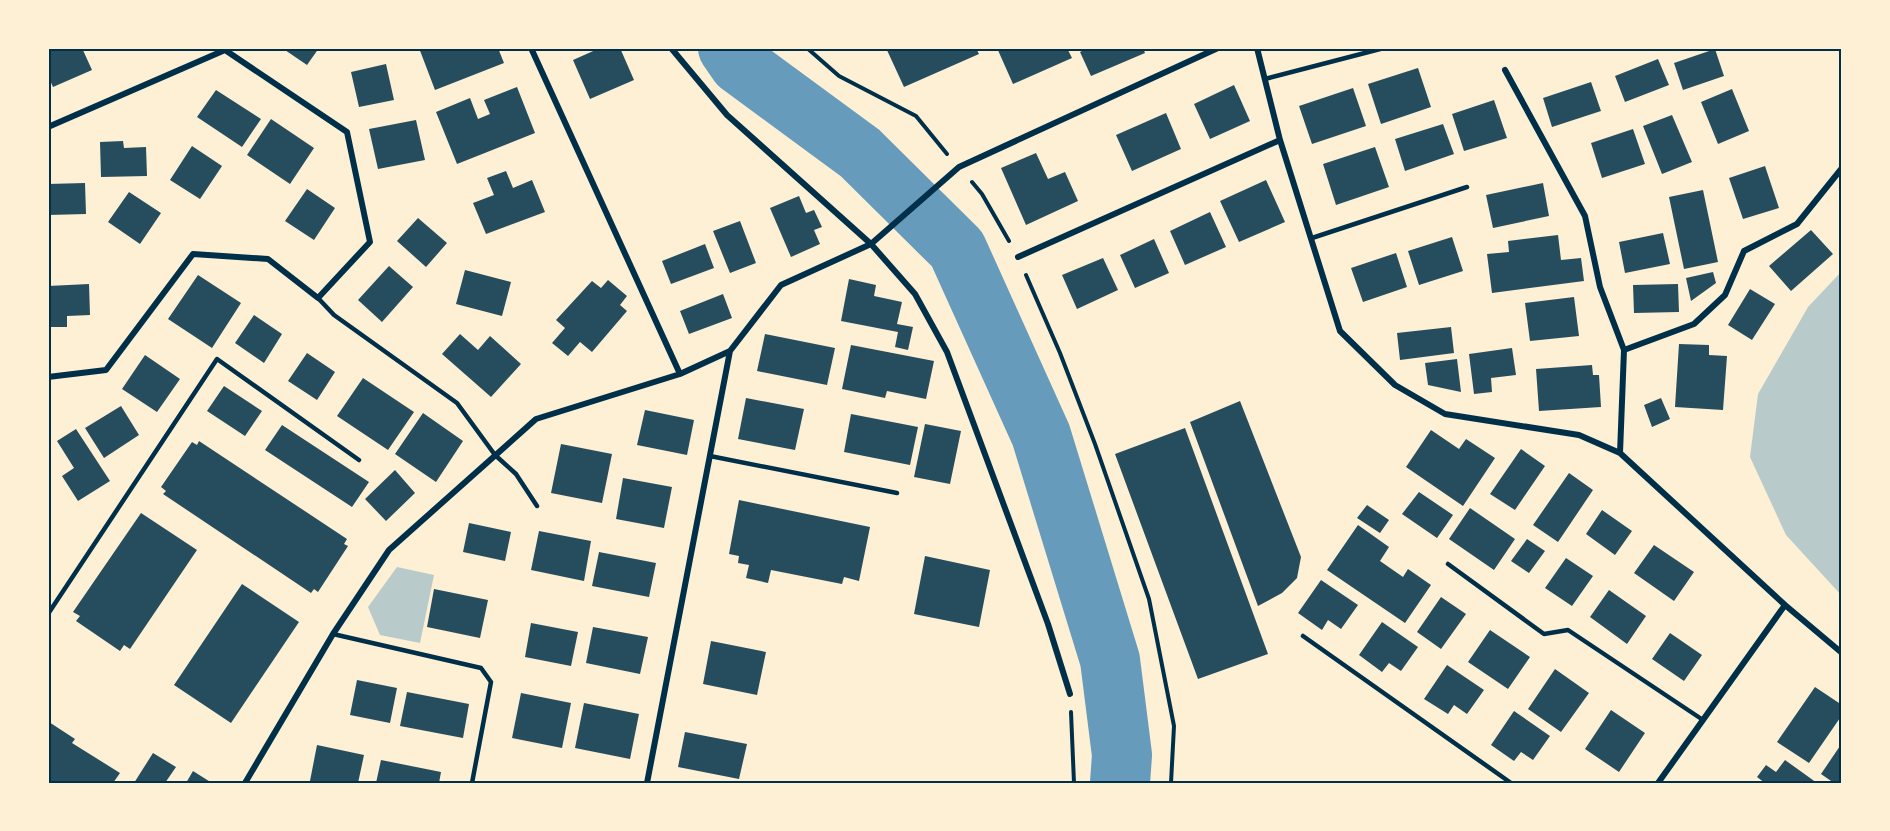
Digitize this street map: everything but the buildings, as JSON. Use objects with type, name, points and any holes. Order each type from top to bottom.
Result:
[{"type":"street","points":[[531,48],[680,374]]},
{"type":"street","points":[[671,48],[727,115],[871,244],[915,294],[947,352],[1048,624],[1070,694]]},
{"type":"street","points":[[647,783],[730,351],[781,285],[871,244],[959,167],[1218,48]]},
{"type":"street","points":[[1257,48],[1281,140],[1340,331],[1395,385],[1445,414],[1579,435],[1620,453],[1785,605],[1842,653]]},
{"type":"street","points":[[48,127],[225,50],[347,132],[370,242],[318,298],[268,259],[193,255],[106,370],[48,377]]},
{"type":"street","points":[[1505,70],[1586,216],[1600,287],[1624,350],[1620,453]]},
{"type":"street","points":[[1018,257],[1281,140]]},
{"type":"street","points":[[1624,350],[1694,324],[1725,295],[1744,251],[1797,224],[1842,168]]},
{"type":"street","points":[[245,783],[333,634],[389,550],[495,455],[536,419],[680,374],[730,351]]},
{"type":"street","points":[[1658,783],[1785,605]]},
{"type":"lane","points":[[1265,79],[1384,48]]},
{"type":"lane","points":[[1312,238],[1467,188]]},
{"type":"lane","points":[[318,298],[334,315],[457,403],[495,455],[516,474],[537,506]]},
{"type":"lane","points":[[48,614],[218,359],[359,460]]},
{"type":"lane","points":[[710,456],[897,493]]},
{"type":"lane","points":[[1448,564],[1544,634],[1568,630],[1703,720]]},
{"type":"lane","points":[[333,634],[481,668],[491,682],[472,783]]},
{"type":"lane","points":[[1303,636],[1511,783]]},
{"type":"path","points":[[807,48],[839,76],[915,116],[982,194],[1018,257],[1060,353],[1095,444],[1149,599],[1174,726],[1171,783]]},
{"type":"path","points":[[1070,694],[1074,783]]},
{"type":"shaded area","points":[[1842,271],[1842,596],[1786,535],[1750,457],[1758,394],[1808,307]]},
{"type":"shaded area","points":[[397,567],[434,575],[420,643],[380,635],[368,607]]},
{"type":"waterway","points":[[728,48],[739,64],[860,153],[957,249],[1041,435],[1110,660],[1122,755],[1120,783]]}]
